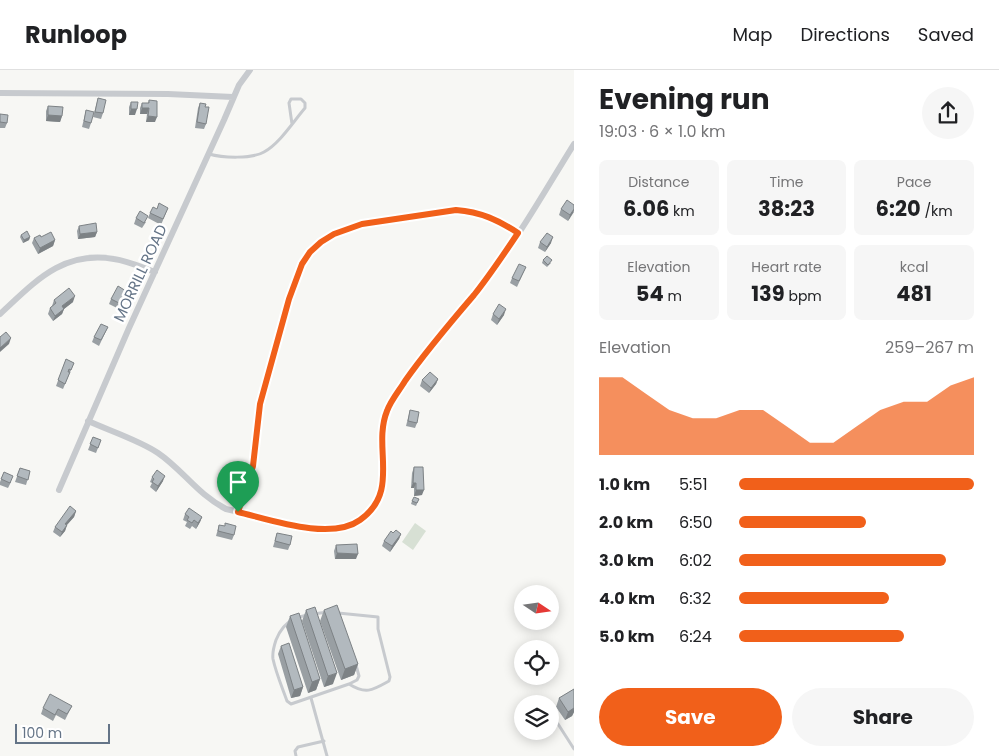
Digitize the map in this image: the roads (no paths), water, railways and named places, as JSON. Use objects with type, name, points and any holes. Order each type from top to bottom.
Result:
[{"type":"street","name":"MORRILL ROAD","points":[[58,490],[233,96],[250,70]]},
{"type":"street","points":[[0,93],[233,96]]},
{"type":"street","points":[[88,421],[158,452],[213,502],[226,509],[318,530],[346,527],[360,521],[370,511],[383,485],[383,426],[390,404],[411,374],[489,275],[574,144]]},
{"type":"street","points":[[238,512],[253,466],[260,404],[289,299],[302,264],[310,252],[321,242],[347,228],[442,212],[471,211],[486,215],[518,233]]},
{"type":"street","points":[[0,314],[45,274],[57,266],[71,261],[100,257],[114,259],[155,272]]},
{"type":"lane","points":[[208,154],[243,156],[262,153],[278,140],[292,124],[305,108],[305,103],[301,100],[291,99],[289,103],[292,124]]},
{"type":"lane","points":[[338,612],[341,621]]},
{"type":"lane","points":[[348,684],[357,689],[368,691],[389,681],[390,677],[378,629],[378,617],[338,612],[309,614],[285,624],[275,643],[274,660],[287,701],[291,704],[357,680],[359,676],[356,663]]},
{"type":"lane","points":[[311,698],[327,756]]},
{"type":"lane","points":[[559,726],[574,750]]},
{"type":"lane","points":[[296,756],[295,752],[298,747],[324,741]]}]
